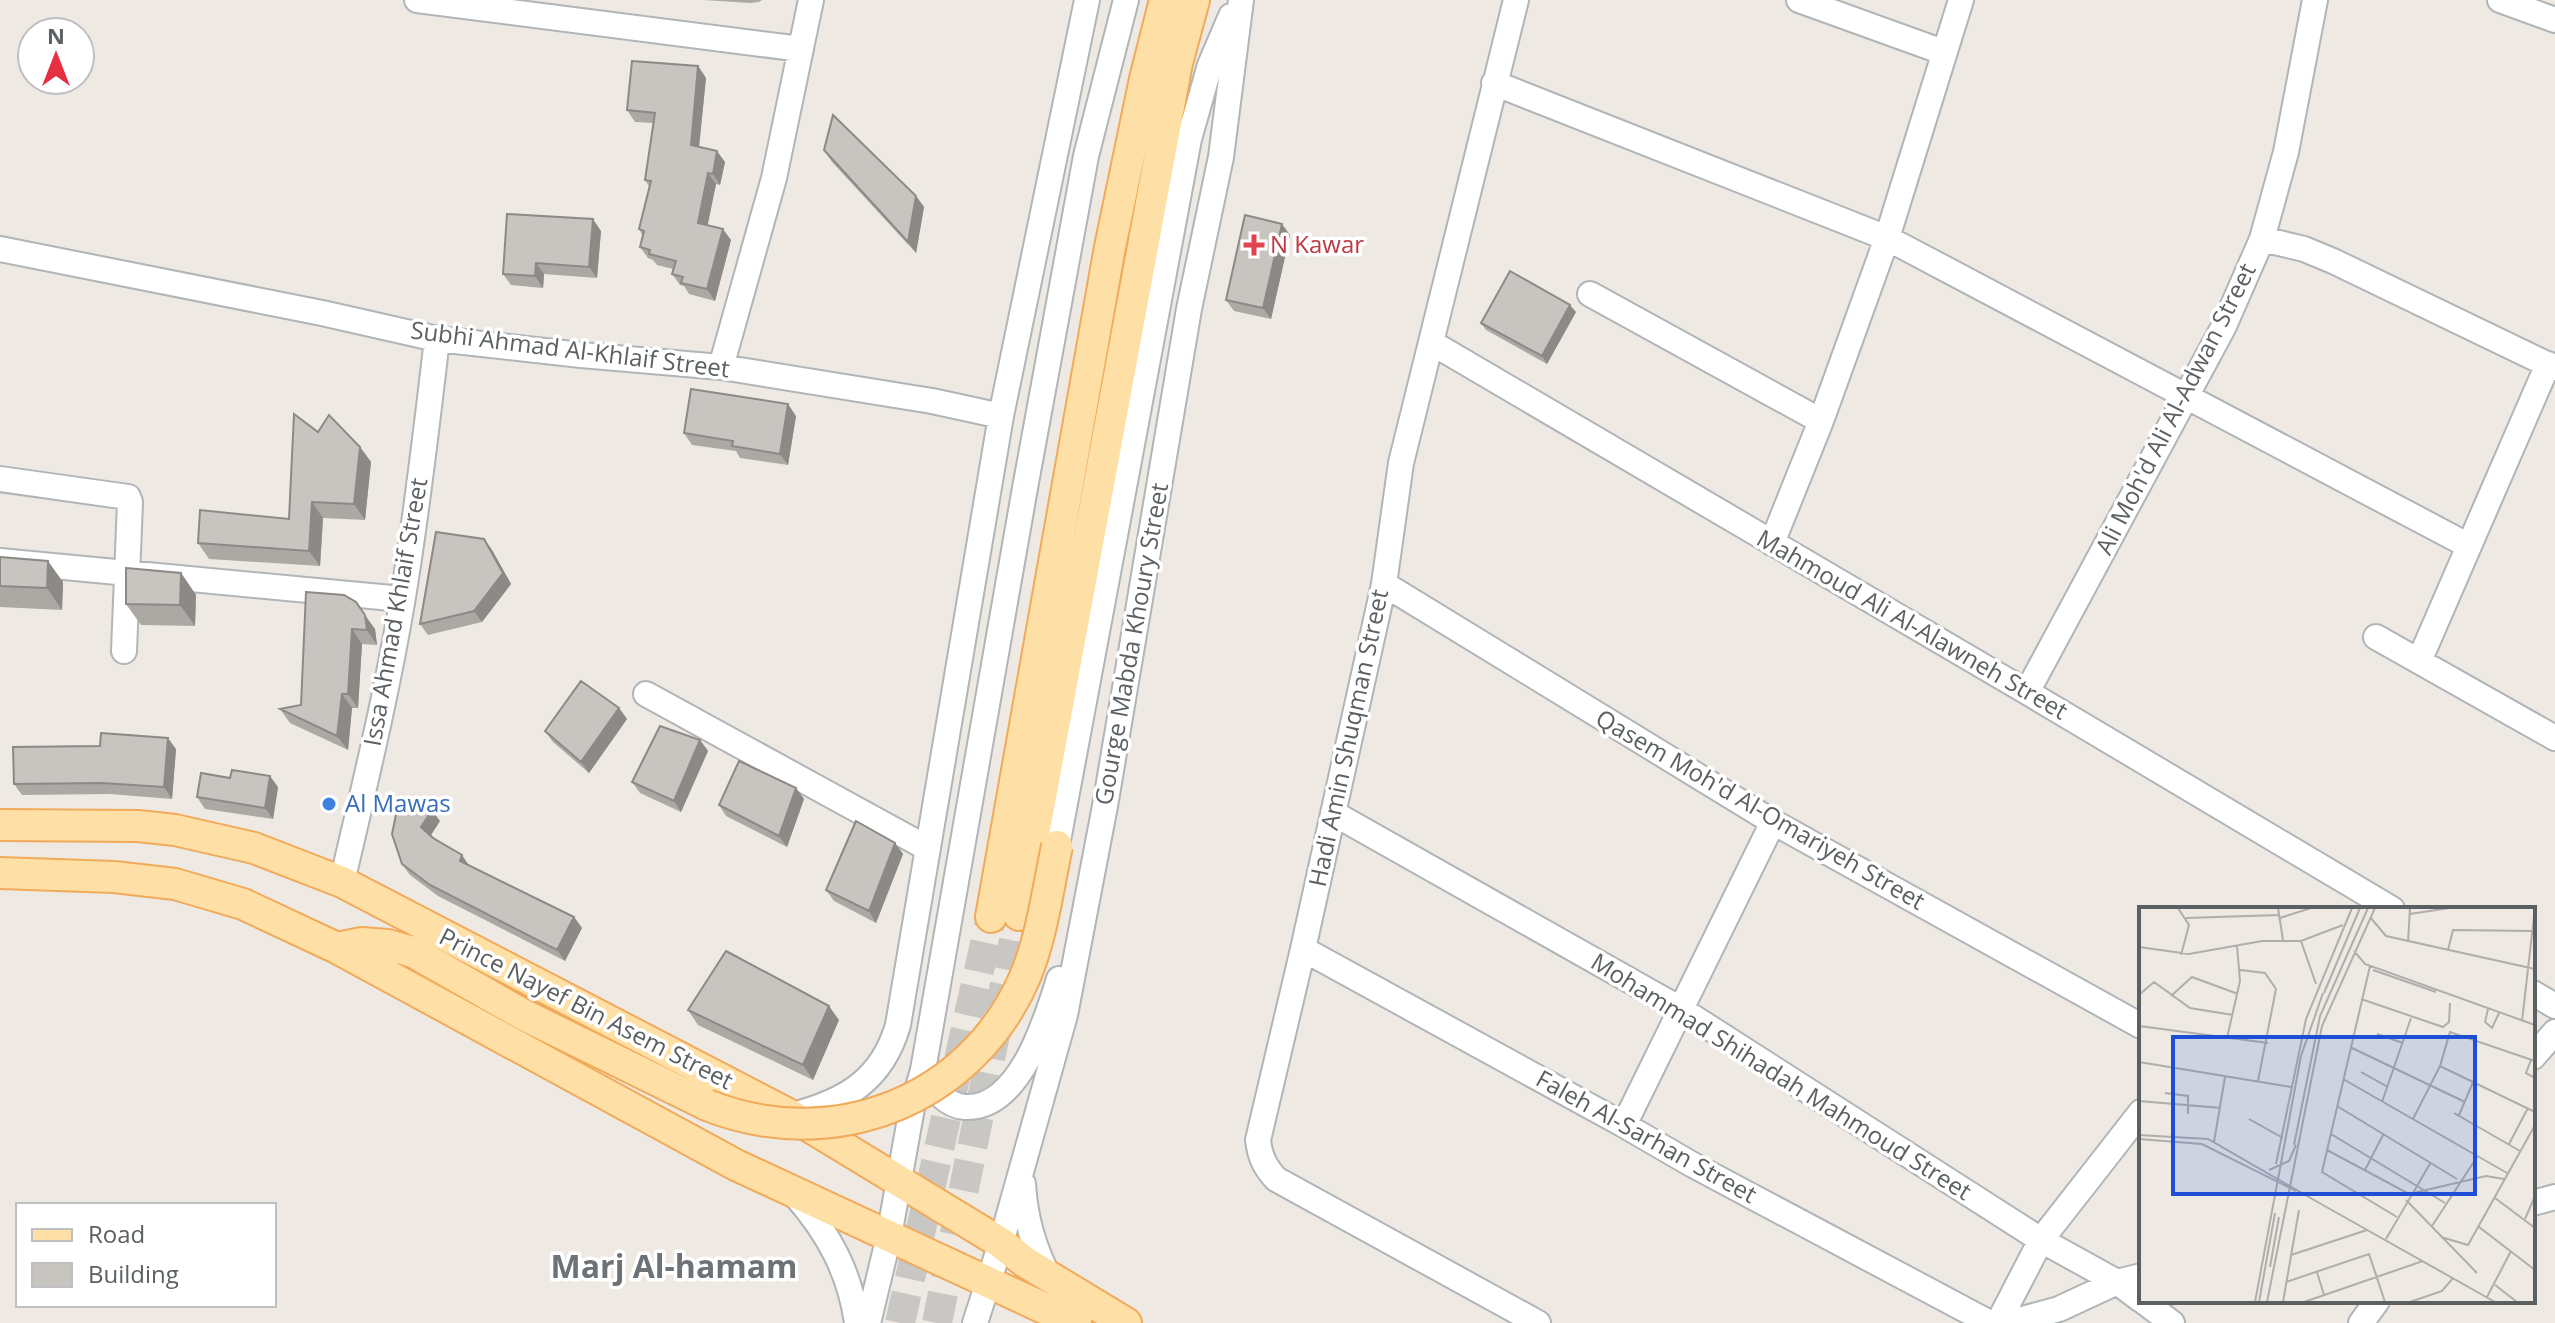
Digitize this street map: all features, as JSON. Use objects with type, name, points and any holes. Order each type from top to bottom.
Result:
[{"type":"main road","points":[[1165,0],[1110,247],[1005,916],[1177,63],[1194,0]]},
{"type":"main road","name":"Prince Nayef Bin Asem Street","points":[[0,825],[138,826],[175,830],[254,848],[342,882],[792,1116],[1126,1323]]},
{"type":"main road","points":[[337,948],[362,943],[388,945],[413,952],[524,1015],[707,1105],[736,1116],[788,1125],[833,1122],[896,1106],[954,1070],[978,1051],[999,1026],[1025,976],[1043,913],[1057,846]]},
{"type":"main road","points":[[0,873],[114,877],[175,884],[243,904],[337,948],[722,1158],[1076,1323]]},
{"type":"street","points":[[417,0],[801,49]]},
{"type":"street","points":[[721,367],[774,178],[811,0]]},
{"type":"street","points":[[792,1116],[827,1106],[850,1094],[869,1076],[892,1046],[898,1025],[1001,416],[1087,0]]},
{"type":"street","points":[[868,1323],[889,1236],[912,1108],[923,1070],[1086,156],[1126,0]]},
{"type":"street","points":[[1057,846],[1189,139],[1210,65],[1240,0]]},
{"type":"street","name":"Gourge Mabda Khoury Street","points":[[975,1323],[1001,1243],[1065,1015],[1105,806],[1189,309],[1221,157],[1240,0]]},
{"type":"street","name":"Hadi Amin Shuqman Street","points":[[1516,0],[1401,463],[1384,584],[1303,949],[1259,1126],[1260,1155],[1276,1179],[1538,1323]]},
{"type":"street","points":[[1799,0],[1943,52]]},
{"type":"street","points":[[1772,543],[1821,421],[1887,238],[1961,0]]},
{"type":"street","points":[[2262,239],[2286,152],[2315,0]]},
{"type":"street","points":[[2500,0],[2555,20]]},
{"type":"street","points":[[1494,83],[1887,238],[2469,546]]},
{"type":"street","points":[[1059,306],[1052,264],[1069,85]]},
{"type":"street","name":"Ali Moh'd Ali Al-Adwan Street","points":[[2027,692],[2224,326],[2262,239],[2304,249],[2333,261],[2552,366]]},
{"type":"street","name":"Subhi Ahmad Al-Khlaif Street","points":[[0,249],[437,339],[721,367],[932,401],[1001,416]]},
{"type":"street","points":[[1590,294],[1821,421]]},
{"type":"street","name":"Issa Ahmad Khlaif Street","points":[[342,882],[402,599],[423,462],[437,339]]},
{"type":"street","name":"Mahmoud Ali Al-Alawneh Street","points":[[1432,343],[2389,907]]},
{"type":"street","points":[[2420,659],[2552,366]]},
{"type":"street","points":[[0,479],[128,497],[124,651]]},
{"type":"street","points":[[0,561],[402,599]]},
{"type":"street","name":"Qasem Moh'd Al-Omariyeh Street","points":[[1384,584],[1773,822],[2139,1025]]},
{"type":"street","points":[[2376,637],[2420,659],[2555,738]]},
{"type":"street","points":[[646,694],[927,848]]},
{"type":"street","points":[[923,1070],[936,1091],[961,1107],[981,1106],[1007,1091],[1027,1058],[1051,1004],[1070,945],[1081,887],[1105,806]]},
{"type":"street","name":"Mohammad Shihadah Mahmoud Street","points":[[1333,813],[1682,1010],[2041,1240],[2117,1282],[2139,1298]]},
{"type":"street","points":[[1624,1125],[1773,822]]},
{"type":"street","name":"Faleh Al-Sarhan Street","points":[[1303,949],[1693,1165],[1990,1323]]},
{"type":"street","points":[[2535,994],[2555,1006]]},
{"type":"street","points":[[2535,1055],[2555,1032]]},
{"type":"street","points":[[1998,1323],[2041,1240],[2139,1115]]},
{"type":"street","points":[[1023,1164],[1027,1219],[1049,1277]]},
{"type":"street","points":[[795,1194],[832,1244],[845,1272],[857,1323]]},
{"type":"street","points":[[2535,1202],[2555,1197]]},
{"type":"street","points":[[2008,1323],[2059,1309],[2117,1282],[2139,1276]]},
{"type":"street","name":"Mohammad Shihadah Mahmoud Street","points":[[2146,1303],[2172,1323]]},
{"type":"street","points":[[2361,1323],[2376,1303]]},
{"type":"building","points":[[632,61],[698,66],[691,145],[717,151],[713,174],[708,173],[698,223],[723,229],[707,289],[681,283],[683,277],[672,274],[676,261],[649,254],[650,250],[640,247],[644,231],[639,229],[651,181],[645,180],[655,113],[627,110]]},
{"type":"building","points":[[833,115],[916,196],[908,242],[824,150]]},
{"type":"building","points":[[507,214],[593,219],[589,267],[536,263],[535,276],[503,274]]},
{"type":"building","points":[[1245,215],[1282,224],[1263,308],[1226,300]]},
{"type":"building","points":[[1510,271],[1570,305],[1542,356],[1481,323]]},
{"type":"building","points":[[691,389],[788,404],[780,454],[732,446],[733,441],[684,433]]},
{"type":"building","points":[[294,414],[318,432],[329,415],[360,447],[354,504],[312,502],[309,551],[198,543],[200,510],[289,519]]},
{"type":"building","points":[[436,532],[484,539],[503,573],[474,611],[420,624]]},
{"type":"building","points":[[0,557],[48,561],[47,588],[0,586]]},
{"type":"building","points":[[126,568],[181,573],[180,605],[126,604]]},
{"type":"building","points":[[306,592],[344,595],[356,602],[365,615],[367,630],[352,629],[348,694],[342,694],[337,736],[280,709],[301,705]]},
{"type":"building","points":[[581,681],[619,708],[581,762],[545,731]]},
{"type":"building","points":[[660,726],[700,740],[674,801],[632,782]]},
{"type":"building","points":[[101,733],[168,738],[164,787],[102,783],[14,784],[13,747],[100,746]]},
{"type":"building","points":[[739,761],[796,788],[779,836],[719,805]]},
{"type":"building","points":[[232,770],[270,776],[265,808],[197,797],[201,773],[230,778]]},
{"type":"building","points":[[399,800],[432,810],[421,827],[462,855],[460,861],[574,917],[557,950],[430,885],[402,864],[392,834]]},
{"type":"building","points":[[856,821],[895,843],[869,911],[826,890]]},
{"type":"building","points":[[726,951],[829,1006],[803,1065],[688,1010]]},
{"type":"tunnel","points":[[937,1323],[1019,915]]},
{"type":"tunnel","points":[[900,1323],[991,917]]},
{"type":"place","name":"N Kawar","points":[[1254,245]]},
{"type":"place","name":"Al Mawas","points":[[329,804]]},
{"type":"district","name":"Marj Al-hamam","points":[[674,1267]]}]
